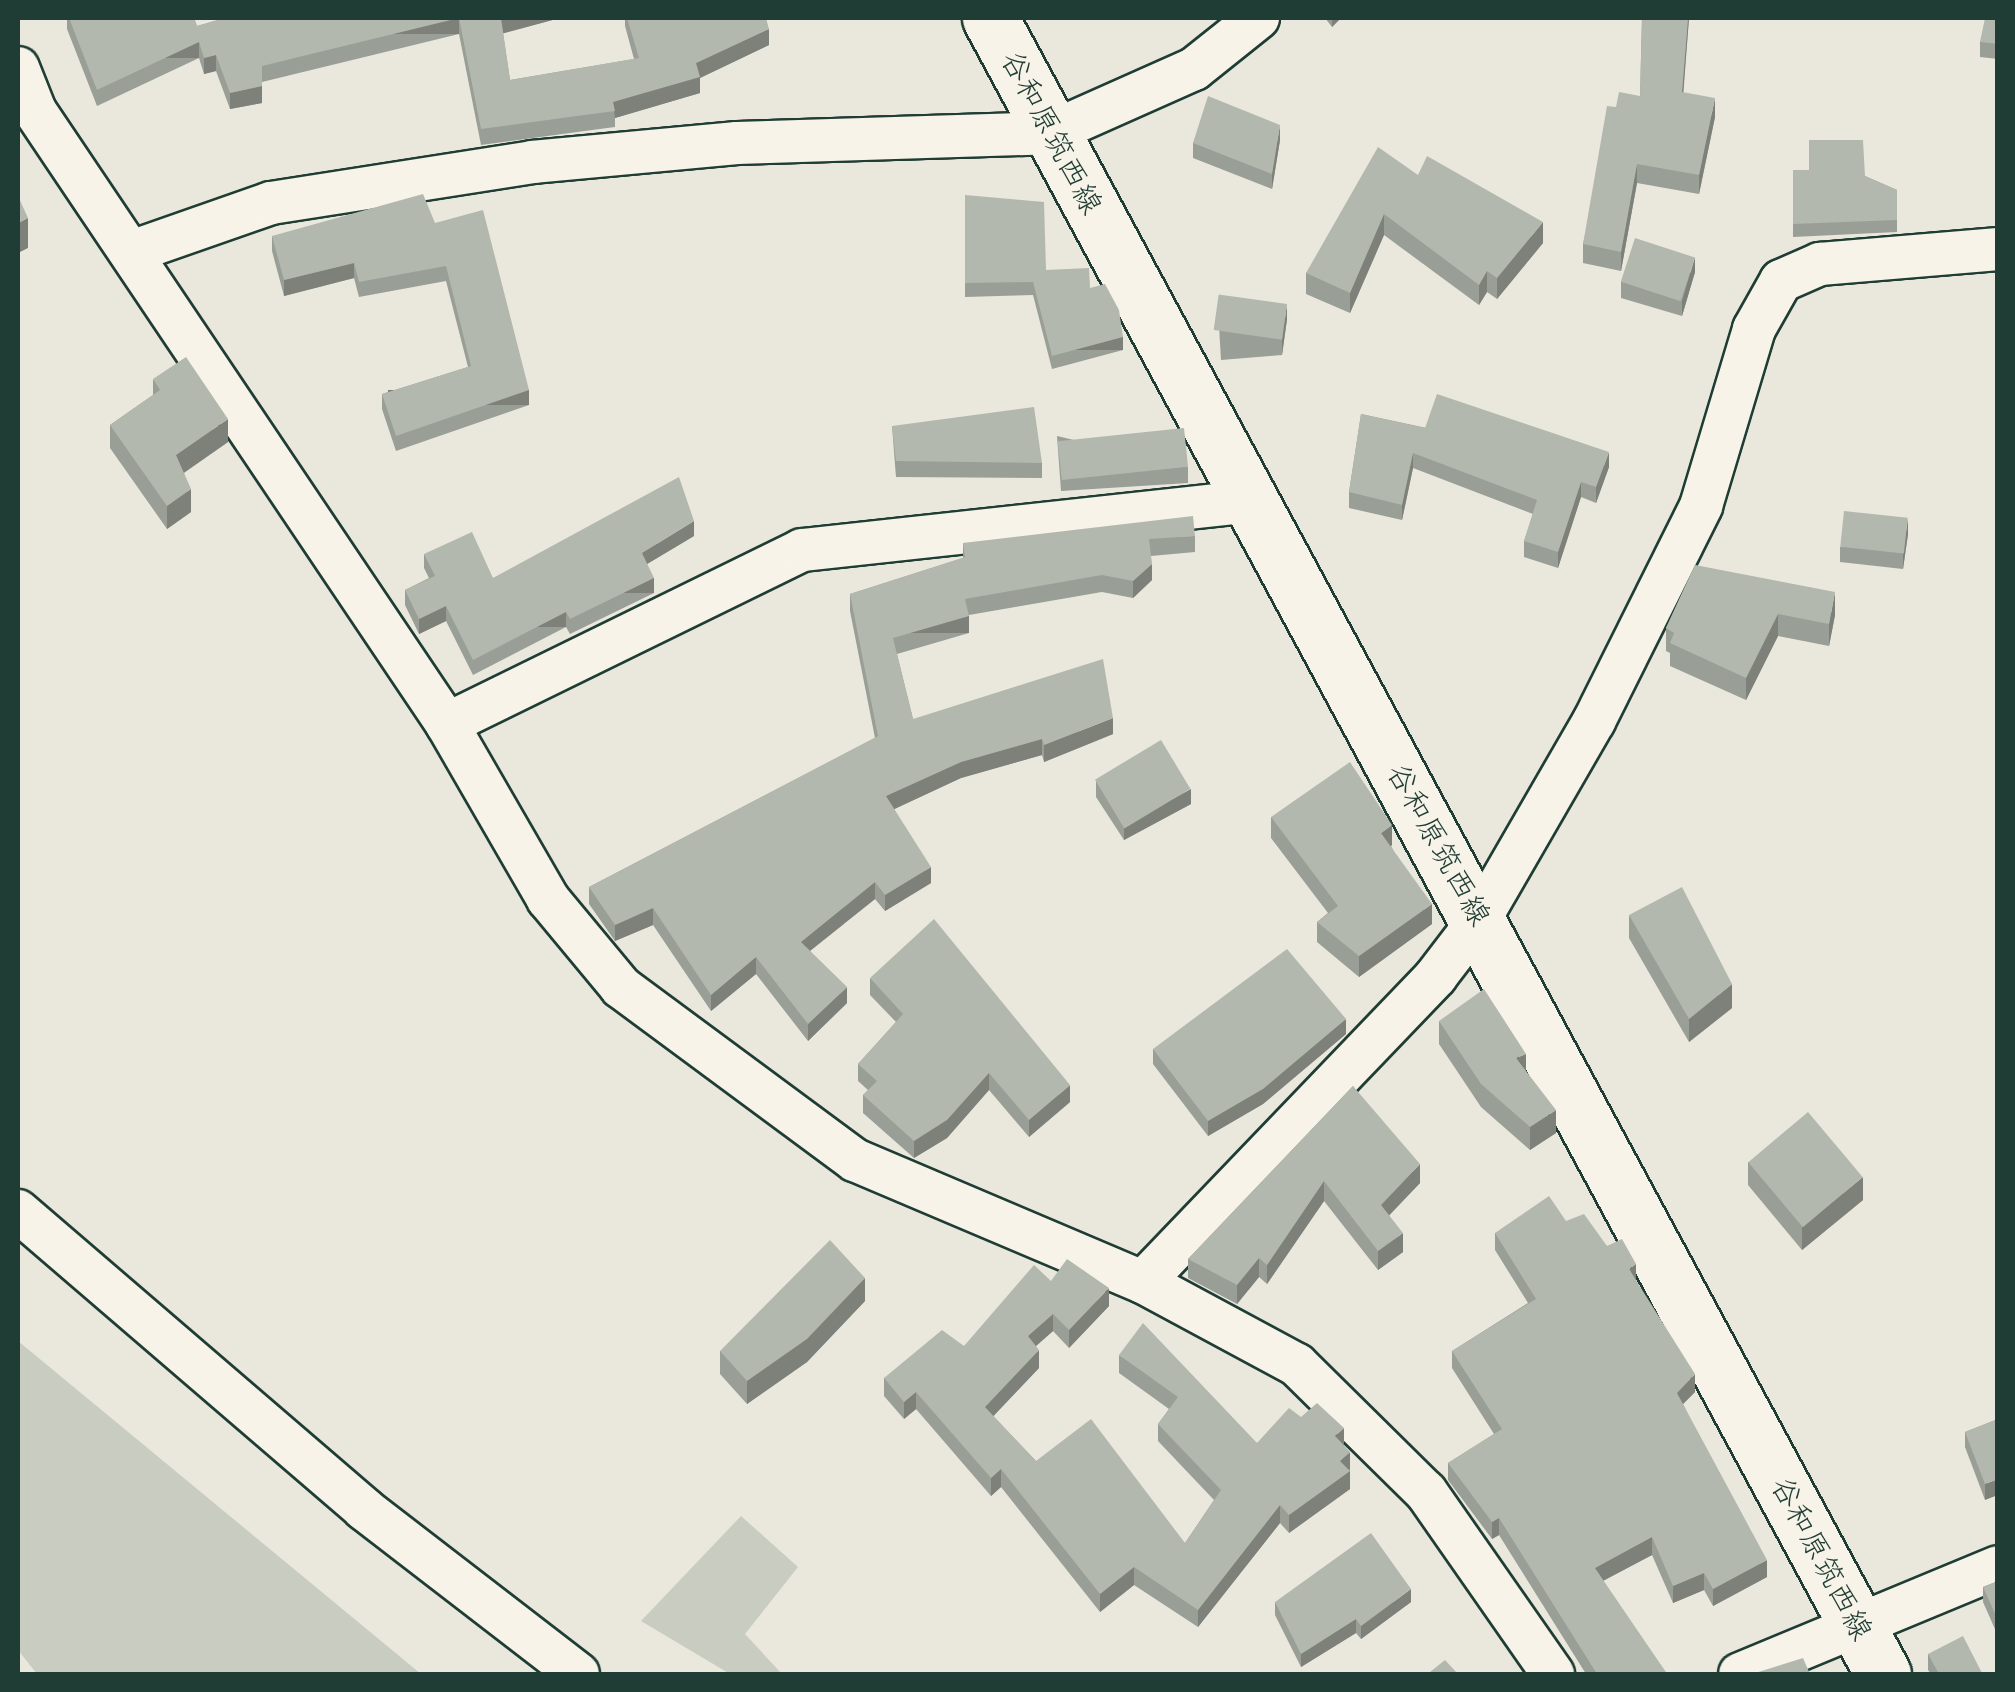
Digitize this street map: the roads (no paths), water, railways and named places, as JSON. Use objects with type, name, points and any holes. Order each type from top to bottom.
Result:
[{"type":"main road","name":"谷和原筑西線","points":[[990,18],[1883,1674]]},
{"type":"street","points":[[131,252],[271,203],[532,162],[737,144],[1050,133],[1194,69],[1258,18]]},
{"type":"street","points":[[18,68],[35,111],[447,724],[548,900],[621,987],[855,1160],[1144,1282],[1297,1365],[1426,1492],[1553,1674]]},
{"type":"street","points":[[1144,1282],[1436,976],[1478,920],[1594,721],[1701,506],[1754,329],[1781,281],[1820,264],[1998,249]]},
{"type":"street","points":[[447,724],[802,550],[1250,501]]},
{"type":"street","points":[[18,1210],[364,1509],[578,1674]]},
{"type":"street","points":[[1740,1674],[1998,1567]]}]
